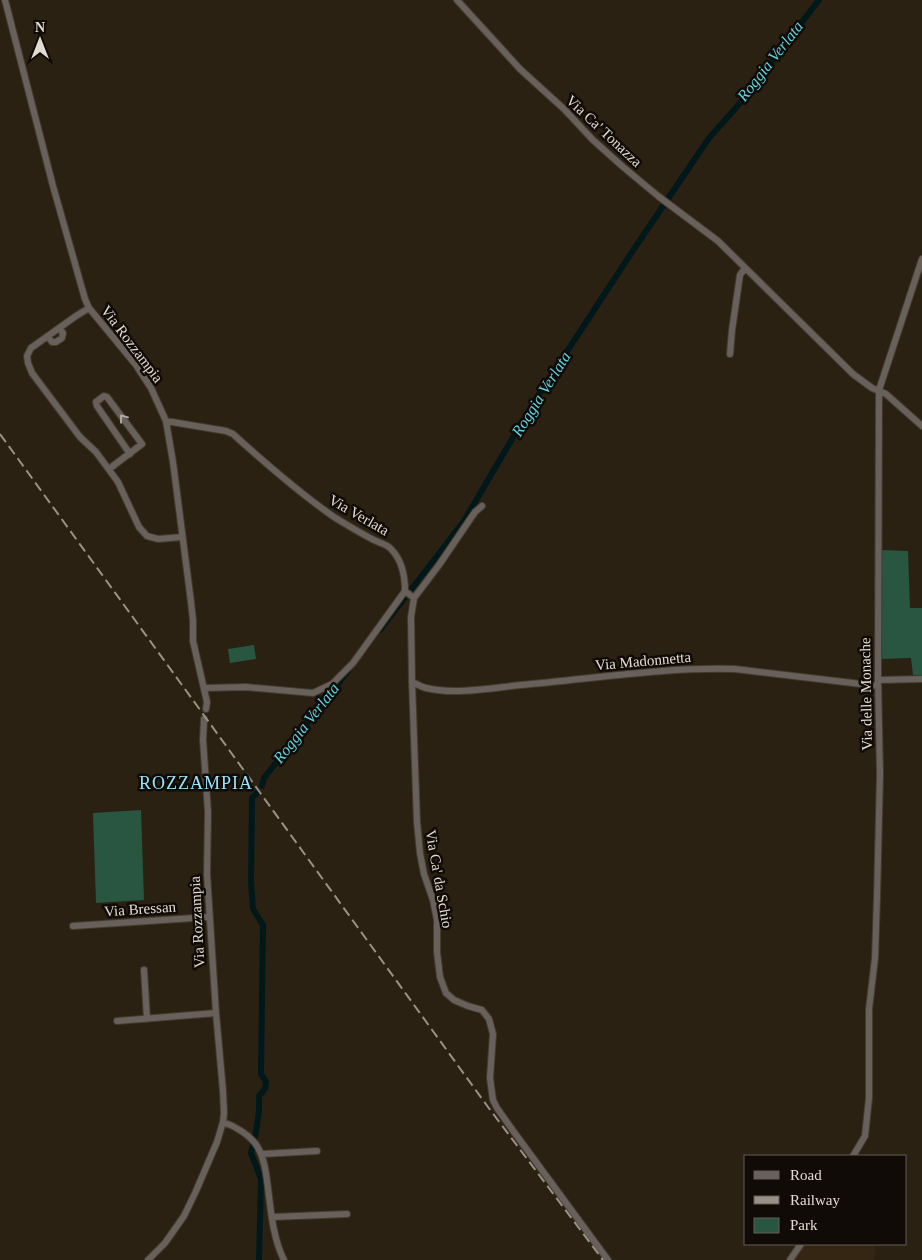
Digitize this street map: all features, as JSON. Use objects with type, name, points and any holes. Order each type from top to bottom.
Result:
[{"type":"street","name":"Via Rozzampia","points":[[5,0],[62,221],[85,299],[89,308],[136,365],[151,388],[166,421],[193,620],[193,641],[208,702],[206,709]]},
{"type":"street","name":"Via Ca' Tonazza","points":[[457,0],[520,70],[564,109],[593,140],[622,166],[718,241],[853,374],[872,388],[886,394],[922,426]]},
{"type":"street","name":"Via delle Monache","points":[[854,1155],[865,1136],[869,1098],[869,1009],[874,958],[878,868],[880,774],[878,683],[879,390],[922,259]]},
{"type":"street","points":[[730,354],[740,275],[745,268]]},
{"type":"street","points":[[89,308],[31,348],[27,356],[32,373],[80,437],[96,452],[118,482],[139,527],[147,536],[158,539],[182,537]]},
{"type":"street","points":[[109,470],[130,454],[142,444],[107,397],[104,396],[96,402],[96,406],[130,454]]},
{"type":"street","name":"Via Verlata","points":[[166,421],[226,431],[233,434],[311,500],[369,538],[389,547],[398,558],[402,567],[409,594]]},
{"type":"street","points":[[204,688],[246,687],[313,693],[332,684],[353,663],[409,594],[427,580],[482,506]]},
{"type":"street","name":"Via Ca' da Schio","points":[[409,594],[417,822],[424,874],[433,900],[437,920],[437,952],[440,977],[446,994],[454,1000],[482,1010],[489,1020],[493,1034],[490,1078],[493,1100],[514,1132],[608,1260]]},
{"type":"street","name":"Via Madonnetta","points":[[412,682],[425,688],[453,691],[668,670],[717,668],[878,683],[922,679]]},
{"type":"street","name":"Via Rozzampia","points":[[148,1260],[165,1243],[184,1216],[217,1142],[223,1122],[223,1091],[209,917],[207,874],[208,812],[203,740],[204,719]]},
{"type":"street","name":"Via Bressan","points":[[73,926],[209,917]]},
{"type":"street","points":[[144,970],[147,1019]]},
{"type":"street","points":[[118,1021],[216,1013]]},
{"type":"street","points":[[223,1122],[233,1126],[253,1142],[262,1154],[279,1251],[284,1260]]},
{"type":"street","points":[[262,1154],[317,1151]]},
{"type":"street","points":[[272,1217],[347,1214]]},
{"type":"street","points":[[790,1260],[800,1245]]},
{"type":"shaded area","points":[[802,1245],[875,1245],[874,1260],[793,1260]]},
{"type":"green space","points":[[879,550],[908,551],[910,608],[922,608],[922,675],[913,675],[911,658],[880,659]]},
{"type":"green space","points":[[254,645],[256,659],[230,663],[228,649]]},
{"type":"green space","points":[[141,810],[144,900],[96,903],[93,813]]},
{"type":"waterway","name":"Roggia Verlata","points":[[380,630],[464,521],[532,405],[709,138],[735,109],[819,0]]},
{"type":"waterway","name":"Roggia Verlata","points":[[262,786],[264,778],[348,671]]},
{"type":"waterway","name":"Roggia Verlata","points":[[257,793],[252,798],[251,882],[253,909],[263,925],[261,1074],[266,1082],[265,1089],[259,1096],[259,1111],[251,1153],[261,1179],[259,1260]]},
{"type":"railway","points":[[0,434],[488,1107],[603,1260]]},
{"type":"district","name":"ROZZAMPIA","points":[[196,783]]}]
